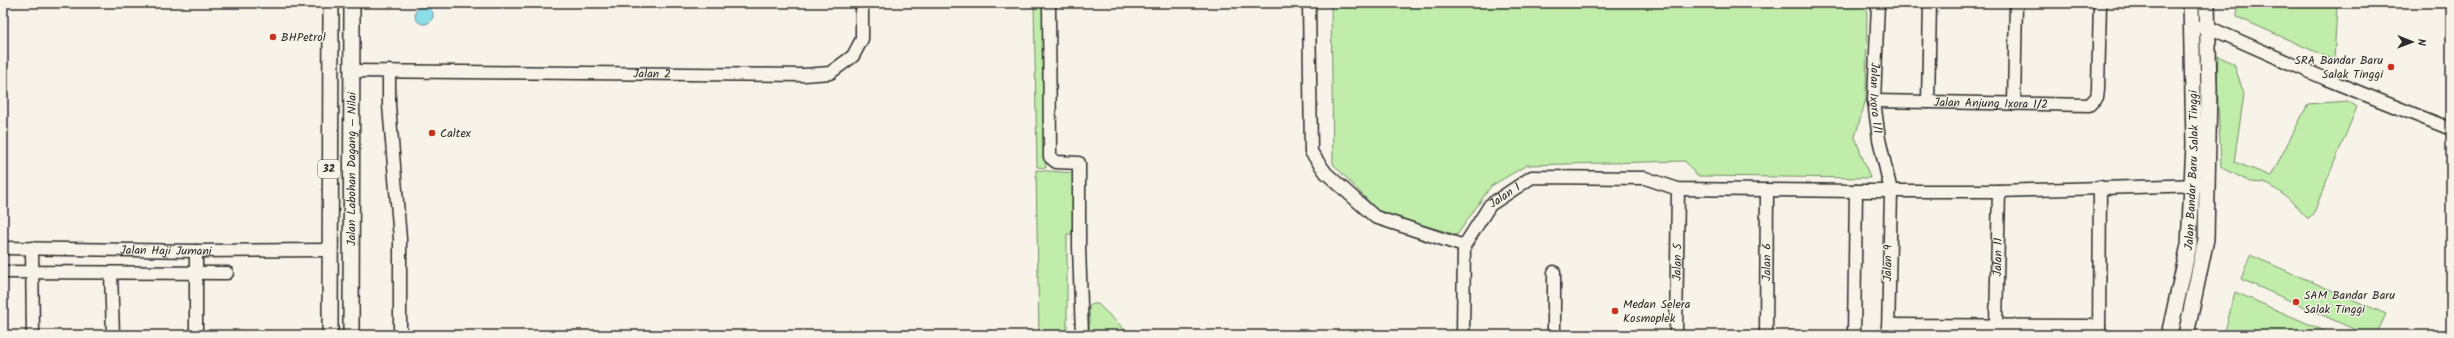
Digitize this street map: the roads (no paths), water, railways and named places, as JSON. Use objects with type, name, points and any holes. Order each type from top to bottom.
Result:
[{"type":"main road","name":"Jalan Labohan Dagang ‒ Nilai","points":[[330,335],[331,3]]},
{"type":"main road","name":"Jalan Labohan Dagang ‒ Nilai","points":[[351,335],[352,3]]},
{"type":"main road","name":"Jalan Bandar Baru Salak Tinggi","points":[[2169,335],[2189,245],[2194,144],[2191,3]]},
{"type":"main road","name":"Jalan Bandar Baru Salak Tinggi","points":[[2186,335],[2206,239],[2208,184],[2207,3]]},
{"type":"street","name":"Jalan 2","points":[[352,71],[804,75],[830,73],[853,56],[862,39],[862,3]]},
{"type":"street","points":[[1049,3],[1050,157],[1056,162],[1079,163],[1079,246],[1082,335]]},
{"type":"street","points":[[1309,3],[1311,152],[1326,173],[1374,217],[1464,246],[1463,335]]},
{"type":"street","name":"Jalan Ixora 1/1","points":[[1878,3],[1874,101],[1879,139],[1891,191]]},
{"type":"street","points":[[1928,102],[1930,3]]},
{"type":"street","points":[[2014,104],[2016,3]]},
{"type":"street","name":"Jalan Anjung Ixora 1/2","points":[[1874,101],[2089,105],[2097,97],[2098,89],[2100,3]]},
{"type":"street","points":[[2192,27],[2208,27],[2326,79],[2451,129]]},
{"type":"street","points":[[389,71],[389,105],[400,239],[400,335]]},
{"type":"street","name":"Jalan 1","points":[[1464,246],[1490,205],[1532,177],[1654,180],[1678,189],[1856,191],[1999,191],[2208,184]]},
{"type":"street","points":[[1888,330],[1996,324],[2099,330],[2100,187]]},
{"type":"street","name":"Jalan 5","points":[[1676,335],[1678,189]]},
{"type":"street","name":"Jalan 6","points":[[1766,335],[1768,190]]},
{"type":"street","points":[[1854,335],[1856,191]]},
{"type":"street","name":"Jalan 9","points":[[1888,330],[1891,191]]},
{"type":"street","name":"Jalan 11","points":[[1996,324],[1999,191]]},
{"type":"street","name":"Jalan Haji Jumani","points":[[3,248],[196,251],[330,250]]},
{"type":"street","points":[[32,248],[33,335]]},
{"type":"street","points":[[196,251],[196,335]]},
{"type":"street","points":[[3,272],[227,273]]},
{"type":"street","points":[[1554,272],[1554,335]]},
{"type":"street","points":[[112,273],[113,335]]},
{"type":"water","points":[[424,6],[430,9],[433,15],[430,21],[424,24],[418,21],[415,15],[418,9]]},
{"type":"place","name":"BHPetrol","points":[[273,37]]},
{"type":"place","name":"SRA Bandar Baru Salak Tinggi","points":[[2391,67]]},
{"type":"place","name":"Caltex","points":[[432,133]]},
{"type":"place","name":"SAM Bandar Baru Salak Tinggi","points":[[2296,302]]},
{"type":"place","name":"Medan Selera Kosmoplek","points":[[1615,311]]}]
